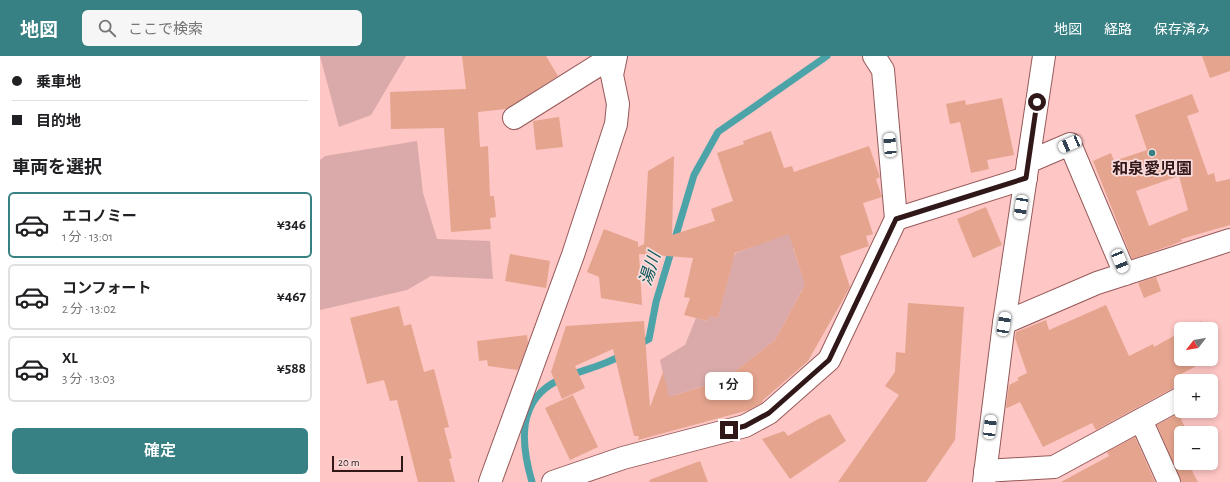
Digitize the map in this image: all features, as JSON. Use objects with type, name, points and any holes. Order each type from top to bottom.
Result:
[{"type":"street","points":[[490,482],[573,255],[616,124],[618,104],[612,75],[615,56],[586,64],[514,118]]},
{"type":"street","points":[[552,482],[623,458],[745,426],[769,413],[829,360],[896,219],[883,70],[874,56]]},
{"type":"street","points":[[1044,56],[1004,324],[984,476],[1054,468],[1174,402]]},
{"type":"street","points":[[896,219],[1027,170],[1070,144],[1125,274]]},
{"type":"street","points":[[1004,324],[1097,283],[1230,240]]},
{"type":"street","points":[[1141,420],[1169,482]]},
{"type":"shaded area","points":[[320,56],[406,56],[371,115],[339,127]]},
{"type":"shaded area","points":[[417,141],[423,193],[437,239],[490,241],[493,279],[431,276],[407,290],[320,310],[320,160],[325,156]]},
{"type":"shaded area","points":[[805,225],[818,239],[793,248],[807,290],[802,290],[775,340],[724,380],[675,395],[681,417],[663,399],[665,382],[660,360],[685,345],[696,318],[707,321],[709,316],[718,318],[730,271],[728,270],[736,253],[752,247],[751,242],[767,242]]},
{"type":"building","points":[[462,56],[546,56],[558,76],[506,109],[478,112],[480,147],[488,146],[490,196],[494,196],[496,217],[490,218],[491,229],[451,232],[444,128],[391,129],[390,92],[466,89]]},
{"type":"building","points":[[1202,56],[1230,56],[1230,71],[1210,78]]},
{"type":"building","points":[[1192,94],[1199,112],[1187,116],[1208,175],[1214,173],[1216,182],[1230,179],[1230,225],[1181,239],[1182,241],[1132,259],[1093,161],[1111,153],[1114,161],[1147,150],[1135,115]],"holes":[[[1179,176],[1188,210],[1149,226],[1136,191]]]},
{"type":"building","points":[[1002,98],[1014,155],[987,160],[989,169],[971,173],[960,122],[950,124],[946,104],[965,100],[966,105]]},
{"type":"building","points":[[559,117],[563,147],[536,150],[533,121]]},
{"type":"building","points":[[771,131],[784,168],[792,166],[794,172],[869,146],[880,177],[876,179],[882,197],[863,203],[873,234],[866,236],[869,246],[840,256],[850,287],[808,361],[763,400],[762,403],[749,410],[638,440],[639,436],[634,436],[613,349],[575,366],[585,388],[562,399],[551,372],[566,326],[644,321],[650,407],[663,372],[669,397],[724,380],[775,340],[805,285],[789,234],[735,253],[718,318],[709,316],[708,321],[684,315],[690,298],[684,297],[693,258],[639,254],[642,305],[601,298],[599,277],[587,272],[604,229],[638,242],[638,247],[644,244],[648,171],[674,156],[672,235],[715,221],[711,209],[733,201],[717,153],[744,144],[743,141]]},
{"type":"building","points":[[986,207],[1002,245],[973,258],[957,219]]},
{"type":"building","points":[[510,254],[550,261],[546,288],[505,281]]},
{"type":"building","points":[[1156,277],[1161,291],[1144,298],[1138,283]]},
{"type":"building","points":[[908,303],[964,307],[955,440],[926,482],[838,482],[899,395],[885,386],[895,372],[896,352],[905,353]]},
{"type":"building","points":[[1106,305],[1129,356],[1153,344],[1154,347],[1174,336],[1174,366],[1196,366],[1181,374],[1174,374],[1174,388],[1096,430],[1092,423],[1043,447],[1020,402],[1007,408],[1006,407],[1009,385],[1019,380],[1017,378],[1027,373],[1015,338],[1016,332],[1046,320],[1049,330]]},
{"type":"building","points":[[399,306],[404,326],[411,324],[424,372],[434,369],[449,427],[444,428],[452,458],[449,459],[455,482],[418,482],[397,400],[390,401],[384,380],[367,384],[350,318]]},
{"type":"building","points":[[527,335],[528,343],[518,370],[488,366],[487,360],[479,361],[477,341]]},
{"type":"building","points":[[573,395],[598,447],[570,460],[545,408]]},
{"type":"building","points":[[830,414],[846,441],[790,479],[762,439],[784,431],[788,436]]},
{"type":"building","points":[[1174,416],[1174,418],[1181,418],[1184,426],[1174,426],[1174,465],[1157,425]]},
{"type":"building","points":[[1135,437],[1155,482],[1061,482],[1109,456],[1107,452]]},
{"type":"building","points":[[700,461],[708,482],[650,482],[649,480]]},
{"type":"building","points":[[1176,470],[1194,470],[1192,471],[1198,482],[1181,482]]},
{"type":"waterway","name":"湯川","points":[[638,345],[649,339],[656,302],[694,175],[718,132],[827,56]]},
{"type":"waterway","name":"湯川","points":[[532,482],[528,468],[524,438],[525,424],[535,399],[545,389],[559,380],[607,363],[622,355]]},
{"type":"place","name":"和泉愛児園","points":[[1152,153]]},
{"type":"route","points":[[729,430],[745,426],[769,413],[829,360],[896,219],[1026,178],[1037,102]]}]
